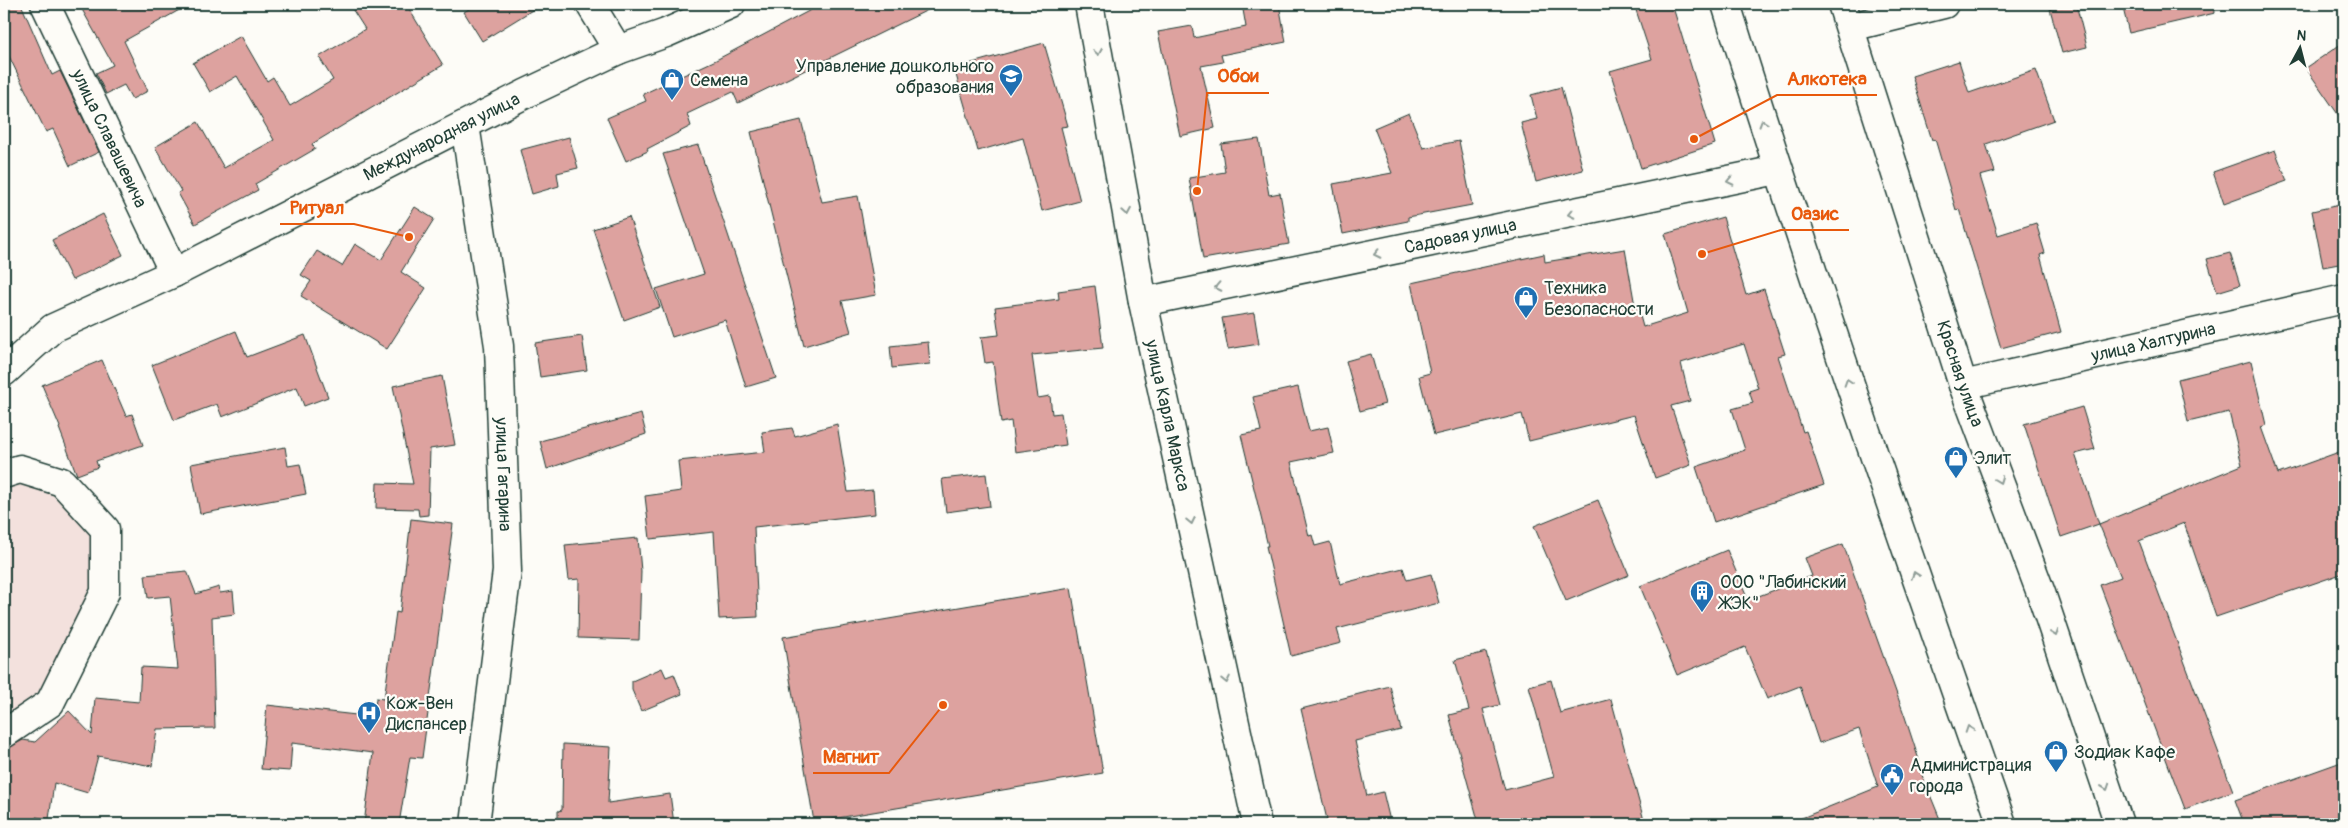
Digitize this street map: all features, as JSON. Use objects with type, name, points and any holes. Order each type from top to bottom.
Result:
[{"type":"street","name":"улица Славашевича","points":[[45,4],[174,273]]},
{"type":"street","points":[[590,4],[618,50]]},
{"type":"street","name":"Международная улица","points":[[4,372],[53,328],[174,273],[618,50],[666,33],[731,4]]},
{"type":"street","name":"улица Карла Маркса","points":[[1090,4],[1143,302],[1257,824]]},
{"type":"street","points":[[1726,4],[1777,170],[1867,438],[2002,824]]},
{"type":"street","points":[[1847,15],[1944,4]]},
{"type":"street","name":"Красная улица","points":[[1847,15],[1963,385],[2041,593],[2119,824]]},
{"type":"street","name":"улица Гагарина","points":[[464,126],[499,346],[507,571],[475,824]]},
{"type":"street","name":"Садовая улица","points":[[1143,302],[1777,170]]},
{"type":"street","name":"улица Халтурина","points":[[1963,385],[2344,299]]},
{"type":"street","points":[[4,474],[20,469],[62,482],[105,529],[105,592],[50,703],[4,734]]},
{"type":"shaded area","points":[[50,482],[95,534],[93,590],[41,695],[4,722],[4,483]]},
{"type":"building","points":[[4,4],[21,4],[52,75],[60,71],[99,152],[70,166],[53,129],[46,132],[4,46]]},
{"type":"building","points":[[79,4],[190,4],[124,41],[148,91],[132,99],[124,85],[106,94],[96,73],[113,65]]},
{"type":"building","points":[[349,4],[406,4],[443,65],[312,144],[315,149],[255,184],[258,190],[195,224],[178,193],[181,191],[155,147],[198,122],[224,168],[274,140],[237,76],[210,92],[193,63],[241,36],[267,81],[273,77],[290,106],[333,80],[319,57],[365,29]]},
{"type":"building","points":[[477,4],[542,4],[482,41],[464,12]]},
{"type":"building","points":[[822,4],[940,4],[738,103],[733,92],[687,114],[691,126],[647,149],[648,151],[626,161],[607,118],[646,101],[643,94],[716,60]]},
{"type":"building","points":[[1242,4],[1279,4],[1286,42],[1221,55],[1223,62],[1201,66],[1215,128],[1180,136],[1158,32],[1192,26],[1194,38],[1246,27]]},
{"type":"building","points":[[1634,4],[1672,4],[1715,144],[1641,168],[1610,71],[1652,59]]},
{"type":"building","points":[[2076,4],[2087,47],[2062,53],[2050,9]]},
{"type":"building","points":[[2122,4],[2214,4],[2215,13],[2129,33]]},
{"type":"building","points":[[2344,42],[2344,123],[2306,68]]},
{"type":"building","name":"Управление дошкольного образования","points":[[1044,43],[1068,126],[1061,127],[1080,201],[1042,211],[1023,138],[978,151],[954,68]]},
{"type":"building","points":[[1959,61],[1969,93],[2036,70],[2054,120],[1986,144],[1995,172],[1980,176],[1998,235],[2036,223],[2045,253],[2040,255],[2061,332],[2001,348],[1959,209],[1956,210],[1935,139],[1932,140],[1912,76]]},
{"type":"building","points":[[1561,87],[1583,170],[1536,182],[1521,123],[1537,119],[1531,95]]},
{"type":"building","points":[[1409,113],[1423,148],[1459,141],[1472,205],[1408,217],[1408,221],[1343,234],[1333,184],[1392,173],[1374,128]]},
{"type":"building","points":[[801,120],[822,202],[858,196],[876,295],[842,301],[851,332],[804,346],[751,132]]},
{"type":"building","points":[[569,137],[578,168],[557,173],[559,186],[532,194],[520,150]]},
{"type":"building","points":[[1259,139],[1269,195],[1280,193],[1289,244],[1203,259],[1189,178],[1225,172],[1221,144]]},
{"type":"building","points":[[698,145],[776,378],[746,387],[725,320],[672,337],[656,289],[704,274],[663,154]]},
{"type":"building","points":[[2275,150],[2287,181],[2224,204],[2213,172]]},
{"type":"building","points":[[2344,204],[2344,263],[2323,267],[2312,211]]},
{"type":"building","points":[[415,207],[434,219],[401,272],[426,288],[387,349],[301,296],[311,281],[301,275],[317,251],[342,266],[355,244],[381,260]]},
{"type":"building","points":[[103,214],[123,255],[72,280],[52,240]]},
{"type":"building","points":[[629,217],[660,307],[624,320],[593,229]]},
{"type":"building","points":[[1723,217],[1746,295],[1764,289],[1785,354],[1778,356],[1803,432],[1806,431],[1824,485],[1714,522],[1696,467],[1745,450],[1732,409],[1753,403],[1749,391],[1758,388],[1744,344],[1681,363],[1690,401],[1671,406],[1691,465],[1655,478],[1634,415],[1529,441],[1522,414],[1434,435],[1419,376],[1430,373],[1411,283],[1544,254],[1545,262],[1625,249],[1635,306],[1637,305],[1643,327],[1688,313],[1665,234]]},
{"type":"building","points":[[2230,253],[2240,285],[2217,292],[2207,259]]},
{"type":"building","points":[[1095,286],[1103,348],[1032,355],[1038,398],[1050,396],[1052,414],[1061,413],[1066,445],[1015,452],[1011,421],[1001,423],[993,362],[985,363],[981,337],[999,335],[995,307],[1059,299],[1058,291]]},
{"type":"building","points":[[1254,313],[1259,344],[1228,349],[1222,318]]},
{"type":"building","points":[[236,331],[247,357],[305,335],[328,397],[304,406],[297,387],[222,417],[217,404],[174,420],[152,365]]},
{"type":"building","points":[[582,336],[587,370],[540,377],[535,343]]},
{"type":"building","points":[[928,342],[930,364],[892,368],[890,346]]},
{"type":"building","points":[[1371,354],[1385,404],[1360,411],[1346,361]]},
{"type":"building","points":[[102,360],[126,416],[132,414],[143,445],[96,461],[98,467],[77,475],[60,427],[42,385]]},
{"type":"building","points":[[2251,361],[2266,425],[2261,427],[2278,474],[2339,452],[2344,464],[2344,573],[2216,617],[2184,523],[2139,541],[2233,791],[2185,809],[2100,585],[2121,577],[2099,524],[2242,465],[2229,412],[2188,422],[2178,379]]},
{"type":"building","points":[[442,376],[455,445],[430,449],[428,515],[419,516],[418,509],[376,508],[377,483],[413,484],[393,386]]},
{"type":"building","points":[[1298,387],[1309,431],[1328,427],[1334,453],[1291,462],[1309,536],[1312,535],[1315,546],[1330,542],[1340,584],[1403,568],[1407,580],[1431,574],[1439,603],[1337,629],[1341,643],[1291,656],[1266,546],[1268,546],[1241,435],[1261,431],[1253,397]]},
{"type":"building","points":[[2082,407],[2095,449],[2075,454],[2099,524],[2061,537],[2024,424]]},
{"type":"building","points":[[641,414],[646,434],[547,469],[540,441]]},
{"type":"building","points":[[837,424],[848,492],[873,490],[875,514],[754,527],[758,617],[719,619],[714,532],[650,539],[645,496],[681,491],[678,461],[765,452],[762,432],[792,428],[795,436]]},
{"type":"building","points":[[285,447],[288,466],[300,464],[306,494],[200,514],[191,464]]},
{"type":"building","points":[[986,474],[990,506],[946,512],[942,479]]},
{"type":"building","points":[[1598,500],[1629,575],[1566,601],[1534,526]]},
{"type":"building","points":[[411,519],[453,524],[422,758],[410,757],[399,824],[364,824],[373,753],[292,743],[290,771],[261,769],[267,705],[374,717],[376,698],[384,699],[396,612],[400,613]]},
{"type":"building","points":[[638,538],[641,571],[639,640],[578,638],[579,579],[569,580],[565,545]]},
{"type":"building","points":[[1843,544],[1905,717],[1920,763],[1917,763],[1942,824],[1787,824],[1878,787],[1859,729],[1819,743],[1800,686],[1767,699],[1745,647],[1677,675],[1640,586],[1727,550],[1748,600],[1812,576],[1805,558]]},
{"type":"building","points":[[187,571],[196,594],[219,587],[220,593],[233,591],[235,614],[212,617],[215,728],[157,729],[152,766],[98,756],[88,793],[54,783],[49,819],[36,817],[35,824],[4,824],[4,763],[6,749],[23,740],[35,742],[69,711],[92,735],[95,698],[139,702],[141,667],[178,669],[170,596],[148,598],[145,575]]},
{"type":"building","points":[[1071,588],[1103,773],[814,822],[783,637]]},
{"type":"building","points":[[1486,652],[1500,705],[1483,709],[1505,790],[1554,777],[1529,686],[1551,680],[1560,713],[1611,699],[1645,824],[1479,824],[1449,715],[1469,710],[1455,660]]},
{"type":"building","points":[[662,668],[666,677],[674,674],[682,694],[641,711],[632,690],[632,681]]},
{"type":"building","points":[[1390,686],[1401,730],[1355,741],[1367,796],[1383,792],[1390,821],[1377,824],[1328,824],[1301,709]]},
{"type":"building","points":[[563,744],[611,747],[608,803],[670,794],[674,824],[558,824],[558,811],[562,810]]},
{"type":"building","points":[[2344,761],[2344,816],[2321,824],[2244,824],[2235,800]]},
{"type":"place","name":"Управление дошкольного образования","points":[[1011,97]]},
{"type":"place","name":"Семена","points":[[672,101]]},
{"type":"place","name":"Алкотека","points":[[1694,139]]},
{"type":"place","name":"Обои","points":[[1197,191]]},
{"type":"place","name":"Ритуал","points":[[409,237]]},
{"type":"place","name":"Оазис","points":[[1702,254]]},
{"type":"place","name":"Техника Безопасности","points":[[1526,319]]},
{"type":"place","name":"Элит","points":[[1956,479]]},
{"type":"place","name":"ООО \"Лабинский ЖЭК\"","points":[[1702,613]]},
{"type":"place","name":"Магнит","points":[[943,705]]},
{"type":"place","name":"Кож-Вен Диспансер","points":[[369,734]]},
{"type":"place","name":"Зодиак Кафе","points":[[2056,773]]},
{"type":"place","name":"Администрация города","points":[[1892,796]]}]
